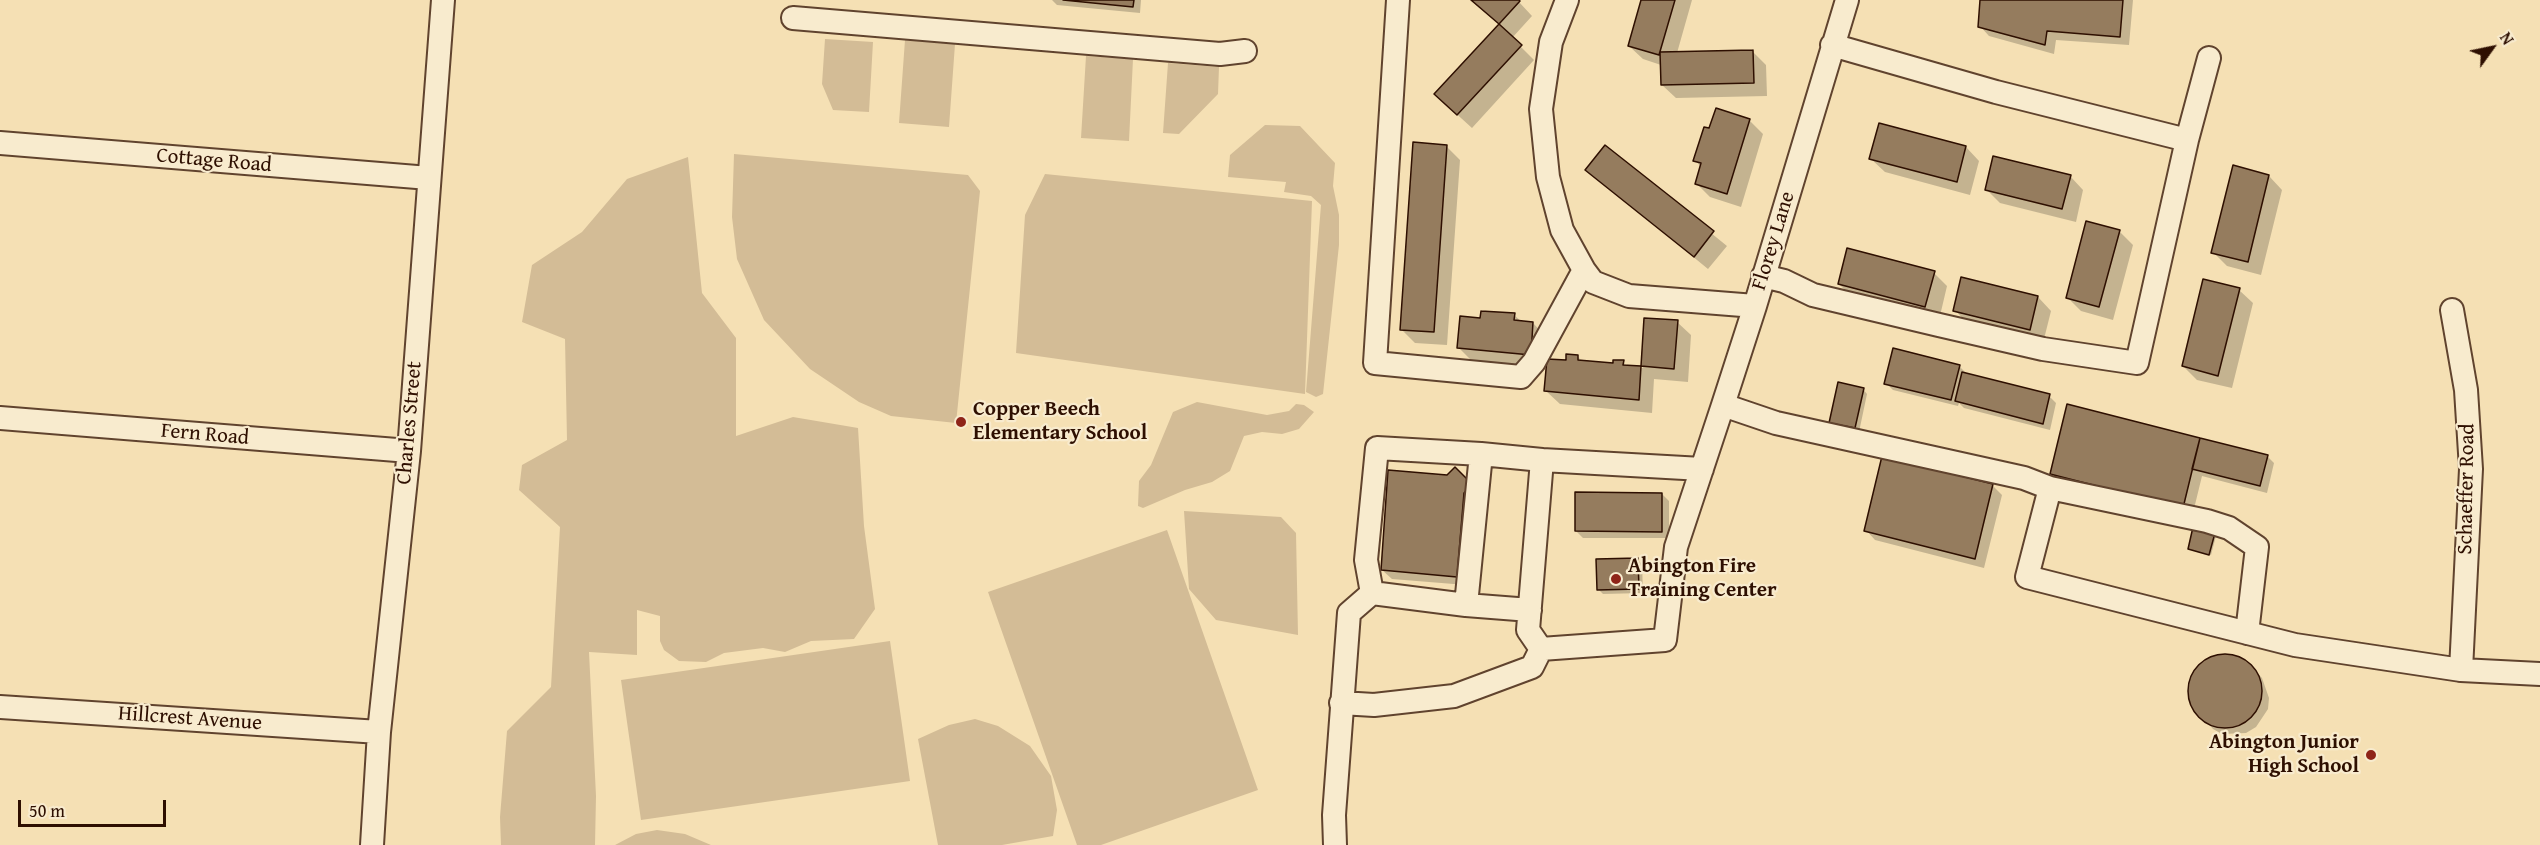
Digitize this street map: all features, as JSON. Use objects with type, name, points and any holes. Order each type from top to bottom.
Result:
[{"type":"street","name":"Charles Street","points":[[372,845],[379,732],[409,451],[443,0]]},
{"type":"street","points":[[1398,0],[1375,363],[1521,377],[1534,362],[1584,270]]},
{"type":"street","points":[[1567,0],[1551,42],[1542,109],[1548,177],[1562,230],[1584,270],[1593,282],[1629,296],[1755,306]]},
{"type":"street","name":"Florey Lane","points":[[1542,650],[1665,640],[1676,547],[1755,306],[1847,0]]},
{"type":"street","points":[[793,18],[1220,54],[1245,51]]},
{"type":"street","points":[[1832,45],[1996,92],[2187,140]]},
{"type":"street","points":[[1763,276],[1784,281],[1813,296],[2043,349],[2137,363],[2187,140],[2209,58]]},
{"type":"street","name":"Cottage Road","points":[[0,143],[429,178]]},
{"type":"street","name":"Schaeffer Road","points":[[2452,310],[2466,390],[2471,468],[2461,670]]},
{"type":"street","points":[[1723,405],[1776,423],[2024,478],[2050,488],[2207,521],[2229,528],[2257,547],[2247,633]]},
{"type":"street","name":"Fern Road","points":[[0,418],[409,451]]},
{"type":"street","points":[[1372,594],[1366,560],[1377,448],[1481,454],[1700,475]]},
{"type":"street","points":[[1466,605],[1481,454]]},
{"type":"street","points":[[1341,703],[1374,705],[1454,696],[1532,667],[1542,650],[1528,630],[1542,460]]},
{"type":"street","points":[[2050,488],[2027,577],[2295,645],[2461,670],[2540,674]]},
{"type":"street","points":[[1335,845],[1334,815],[1349,613],[1372,594],[1530,610]]},
{"type":"street","name":"Hillcrest Avenue","points":[[0,707],[379,732]]},
{"type":"shaded area","points":[[825,39],[873,42],[869,112],[833,110],[822,84]]},
{"type":"shaded area","points":[[905,40],[955,44],[949,127],[899,123]]},
{"type":"shaded area","points":[[1086,56],[1133,59],[1129,141],[1081,138]]},
{"type":"shaded area","points":[[1168,63],[1219,67],[1218,94],[1179,134],[1163,133]]},
{"type":"shaded area","points":[[1265,125],[1300,126],[1335,163],[1333,186],[1339,215],[1339,245],[1323,394],[1316,397],[1306,392],[1321,205],[1311,196],[1284,192],[1286,182],[1228,177],[1230,155]]},
{"type":"shaded area","points":[[734,154],[968,175],[980,191],[956,423],[891,416],[859,402],[810,369],[764,320],[737,259],[732,217]]},
{"type":"shaded area","points":[[688,157],[702,293],[736,338],[736,436],[793,417],[858,428],[864,526],[875,609],[854,639],[811,641],[785,652],[763,648],[724,653],[706,662],[679,661],[664,650],[660,641],[660,616],[637,610],[637,655],[589,652],[596,796],[595,845],[501,845],[500,817],[507,731],[551,687],[560,527],[519,490],[522,465],[567,440],[565,339],[522,322],[532,265],[582,232],[627,179]]},
{"type":"shaded area","points":[[1045,174],[1312,201],[1305,394],[1016,353],[1025,215]]},
{"type":"shaded area","points":[[1197,402],[1267,415],[1289,411],[1296,404],[1304,405],[1314,412],[1299,429],[1282,434],[1262,432],[1244,436],[1230,471],[1212,482],[1185,490],[1143,508],[1138,506],[1139,481],[1151,465],[1173,412]]},
{"type":"shaded area","points":[[1184,511],[1281,517],[1296,533],[1298,635],[1216,620],[1189,589]]},
{"type":"shaded area","points":[[1167,530],[1258,790],[1101,845],[1077,845],[988,592]]},
{"type":"shaded area","points":[[890,641],[910,781],[641,820],[621,680]]},
{"type":"shaded area","points":[[975,719],[998,726],[1030,746],[1051,776],[1057,810],[1053,836],[1002,845],[938,845],[918,739],[949,725]]},
{"type":"shaded area","points":[[657,830],[685,834],[711,845],[615,845],[636,834]]},
{"type":"building","points":[[1063,0],[1134,0],[1133,7]]},
{"type":"building","points":[[1471,0],[1519,0],[1520,1],[1499,24]]},
{"type":"building","points":[[1641,0],[1675,0],[1659,55],[1628,46]]},
{"type":"building","points":[[1980,0],[2123,0],[2120,37],[2047,31],[2045,45],[1978,27]]},
{"type":"building","points":[[1499,24],[1522,45],[1457,115],[1434,94]]},
{"type":"building","points":[[1753,50],[1754,83],[1661,85],[1660,52]]},
{"type":"building","points":[[1716,108],[1750,119],[1727,194],[1695,184],[1701,163],[1693,161],[1704,127],[1709,128]]},
{"type":"building","points":[[1879,123],[1966,146],[1957,182],[1869,159]]},
{"type":"building","points":[[1413,142],[1447,145],[1434,332],[1400,330]]},
{"type":"building","points":[[1605,145],[1714,231],[1694,257],[1585,170]]},
{"type":"building","points":[[1993,156],[2071,175],[2062,209],[1985,190]]},
{"type":"building","points":[[2233,165],[2269,175],[2248,262],[2211,253]]},
{"type":"building","points":[[2086,221],[2120,230],[2099,307],[2066,298]]},
{"type":"building","points":[[1847,248],[1935,271],[1925,307],[1838,284]]},
{"type":"building","points":[[1961,277],[2038,296],[2030,330],[1953,311]]},
{"type":"building","points":[[2203,279],[2240,288],[2218,376],[2182,366]]},
{"type":"building","points":[[1481,311],[1515,313],[1514,320],[1533,322],[1531,355],[1457,348],[1460,316],[1480,318]]},
{"type":"building","points":[[1644,318],[1678,320],[1674,369],[1641,366]]},
{"type":"building","points":[[1893,348],[1960,365],[1951,400],[1884,384]]},
{"type":"building","points":[[1566,354],[1578,355],[1578,360],[1613,363],[1613,360],[1624,360],[1623,365],[1641,366],[1639,400],[1544,391],[1547,359],[1566,360]]},
{"type":"building","points":[[1962,372],[2050,394],[2043,424],[1955,401]]},
{"type":"building","points":[[1838,382],[1864,388],[1855,428],[1829,423]]},
{"type":"building","points":[[2067,404],[2200,438],[2183,508],[2050,474]]},
{"type":"building","points":[[2200,438],[2268,455],[2260,486],[2192,469]]},
{"type":"building","points":[[1882,456],[1993,484],[1975,559],[1864,531]]},
{"type":"building","points":[[1455,467],[1472,484],[1464,493],[1457,577],[1381,570],[1388,470],[1447,475]]},
{"type":"building","points":[[1575,492],[1662,493],[1662,532],[1575,531]]},
{"type":"building","points":[[2193,527],[2215,533],[2209,555],[2188,549]]},
{"type":"building","points":[[1638,558],[1639,589],[1597,590],[1596,559]]},
{"type":"building","points":[[2232,654],[2252,664],[2260,677],[2262,691],[2260,705],[2252,718],[2239,726],[2218,728],[2198,718],[2190,705],[2188,684],[2198,664],[2211,656]]},
{"type":"place","name":"Copper Beech Elementary School","points":[[961,422]]},
{"type":"place","name":"Abington Fire Training Center","points":[[1616,579]]},
{"type":"place","name":"Abington Junior High School","points":[[2371,755]]}]
